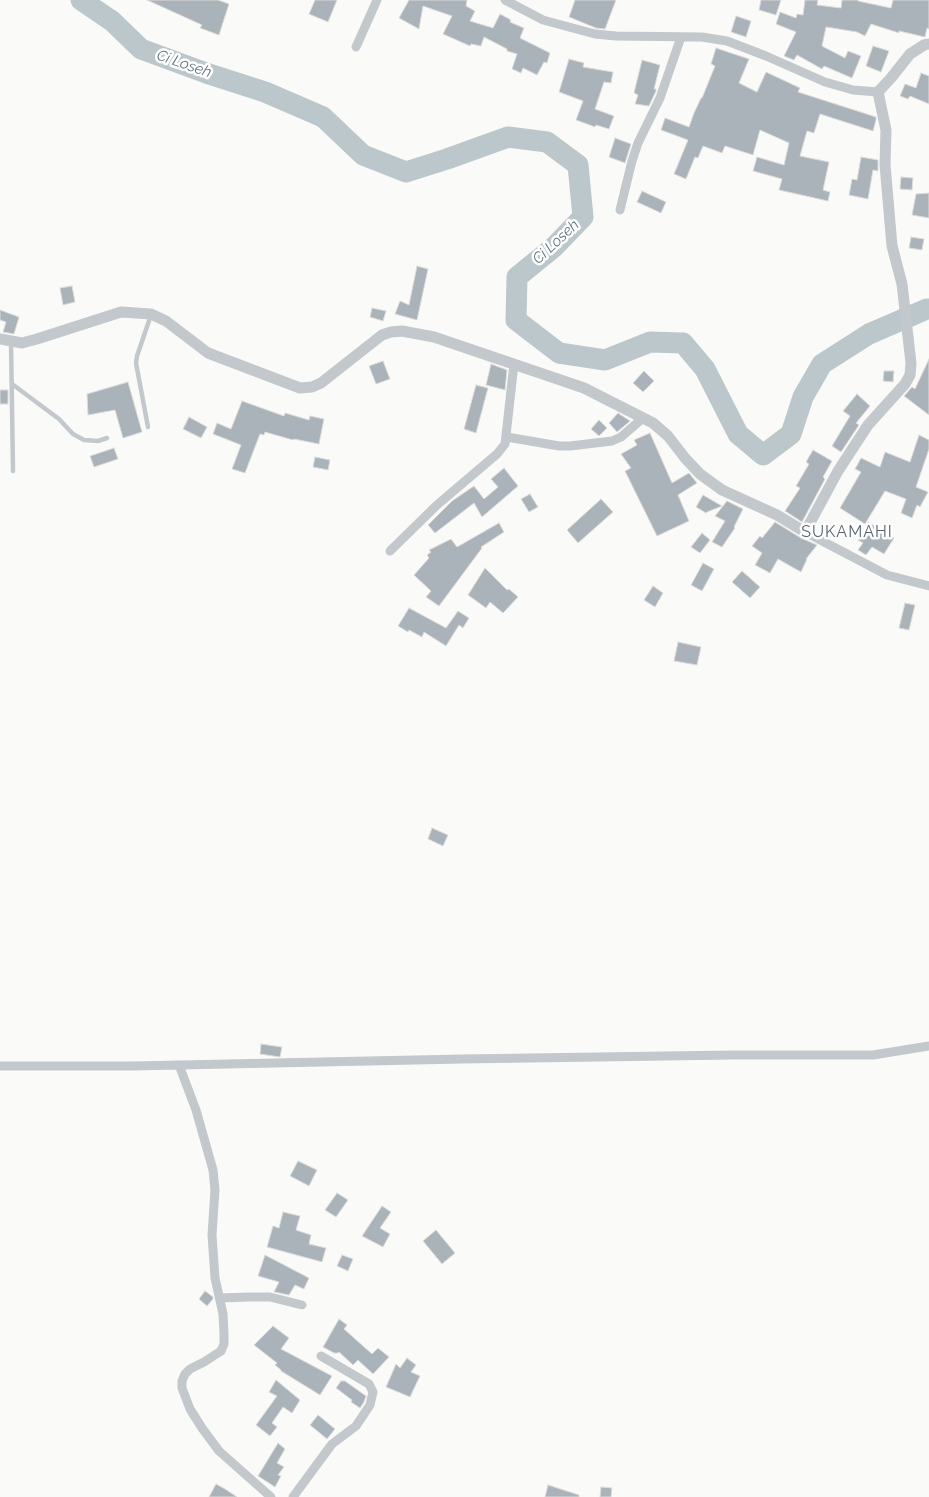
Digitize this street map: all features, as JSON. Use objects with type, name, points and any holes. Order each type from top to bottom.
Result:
[{"type":"street","points":[[356,47],[376,0]]},
{"type":"street","points":[[505,0],[543,20],[596,34],[702,37],[727,41],[825,82],[853,90],[878,92]]},
{"type":"street","points":[[620,210],[638,143],[660,98],[681,37]]},
{"type":"street","points":[[878,92],[910,54],[929,44]]},
{"type":"street","points":[[805,532],[838,471],[868,425],[905,384],[910,375],[911,362],[902,284],[892,246],[886,165],[886,130],[878,92]]},
{"type":"street","points":[[5,340],[22,343],[121,312],[151,314],[166,321],[208,353],[300,388],[312,387],[321,383],[382,335],[402,331],[434,337],[584,388],[653,423],[668,436],[700,474],[722,490],[778,515],[805,532],[887,575],[929,586]]},
{"type":"street","points":[[390,551],[437,505],[502,449],[507,437],[514,364]]},
{"type":"street","points":[[507,437],[559,446],[612,441],[621,437],[643,418]]},
{"type":"street","points":[[0,1066],[179,1065],[636,1056],[873,1056],[929,1046]]},
{"type":"street","points":[[179,1065],[196,1110],[213,1170],[212,1235],[215,1278],[223,1314],[224,1344],[215,1355],[190,1369],[185,1374],[182,1388],[190,1409],[220,1451],[271,1497]]},
{"type":"street","points":[[220,1298],[270,1297],[302,1305]]},
{"type":"street","points":[[293,1497],[332,1444],[362,1420],[370,1405],[373,1392],[369,1384],[321,1356]]},
{"type":"lane","points":[[148,427],[136,363],[151,314]]},
{"type":"lane","points":[[5,340],[12,384],[13,471]]},
{"type":"lane","points":[[12,384],[59,419],[73,434],[84,440],[98,441],[107,438]]},
{"type":"building","points":[[147,0],[218,0],[229,4],[219,35],[200,28],[202,25]]},
{"type":"building","points":[[315,0],[337,0],[328,22],[309,14]]},
{"type":"building","points":[[409,0],[467,0],[466,6],[475,11],[470,21],[493,28],[500,14],[511,20],[510,22],[524,28],[520,38],[550,53],[547,63],[544,62],[537,75],[523,68],[521,73],[512,69],[517,54],[507,51],[507,49],[484,37],[481,46],[471,44],[470,46],[443,34],[452,16],[423,6],[419,29],[399,18]]},
{"type":"building","points":[[575,0],[616,0],[605,29],[596,28],[569,17]]},
{"type":"building","points":[[761,0],[781,0],[776,15],[759,10]]},
{"type":"building","points":[[805,0],[818,0],[817,5],[841,8],[842,0],[858,0],[891,8],[893,0],[929,0],[929,29],[927,28],[925,37],[899,31],[899,33],[871,24],[865,36],[857,32],[826,27],[822,46],[845,58],[848,51],[861,56],[852,78],[824,66],[822,69],[797,55],[794,60],[784,56],[796,32],[776,24],[780,12],[796,18],[797,14],[803,15]]},
{"type":"building","points":[[736,16],[751,21],[746,37],[731,32]]},
{"type":"building","points":[[873,46],[889,51],[881,72],[866,66]]},
{"type":"building","points":[[716,48],[749,59],[739,83],[757,92],[766,72],[800,88],[798,92],[876,117],[873,131],[820,114],[814,133],[807,131],[800,156],[829,162],[823,190],[830,192],[828,201],[779,190],[782,179],[753,171],[757,157],[784,165],[789,143],[760,130],[753,155],[725,146],[722,153],[703,146],[698,158],[695,157],[686,179],[674,174],[688,140],[661,130],[665,118],[689,127],[715,66],[711,64]]},
{"type":"building","points":[[569,59],[584,63],[583,67],[613,72],[611,83],[604,82],[595,109],[614,116],[609,129],[596,125],[595,127],[576,120],[583,101],[559,92]]},
{"type":"building","points":[[642,60],[660,65],[654,89],[656,91],[649,106],[635,104],[638,95],[634,93]]},
{"type":"building","points":[[921,73],[929,76],[929,104],[910,96],[908,99],[900,96],[905,84],[916,88]]},
{"type":"building","points":[[615,138],[631,144],[625,163],[609,157]]},
{"type":"building","points":[[861,157],[878,160],[878,171],[873,170],[868,199],[849,195],[852,179],[857,180]]},
{"type":"building","points":[[901,177],[913,178],[912,190],[900,189]]},
{"type":"building","points":[[642,191],[666,202],[661,213],[637,202]]},
{"type":"building","points":[[929,193],[929,218],[912,215],[916,194]]},
{"type":"building","points":[[911,237],[924,239],[922,250],[909,248]]},
{"type":"building","points":[[417,266],[428,269],[417,320],[395,314],[400,301],[409,305]]},
{"type":"building","points":[[72,286],[75,302],[63,305],[60,288]]},
{"type":"building","points":[[372,308],[386,311],[383,321],[370,317]]},
{"type":"building","points":[[0,310],[19,317],[14,334],[3,332],[6,322],[0,320]]},
{"type":"building","points":[[929,359],[929,415],[904,396],[912,387],[915,389]]},
{"type":"building","points":[[383,361],[390,379],[376,384],[369,366]]},
{"type":"building","points":[[491,364],[507,370],[505,390],[486,385]]},
{"type":"building","points":[[644,371],[654,381],[643,392],[633,383]]},
{"type":"building","points":[[884,371],[894,371],[893,382],[883,381]]},
{"type":"building","points":[[128,382],[142,432],[123,438],[115,410],[88,415],[87,394]]},
{"type":"building","points":[[476,385],[488,388],[476,433],[464,429]]},
{"type":"building","points":[[0,390],[8,390],[8,404],[0,404]]},
{"type":"building","points":[[857,394],[870,406],[856,423],[859,425],[841,452],[832,446],[850,416],[843,411]]},
{"type":"building","points":[[242,401],[284,416],[285,413],[309,420],[310,416],[324,419],[319,444],[293,440],[265,432],[264,435],[260,434],[245,473],[232,469],[241,445],[213,434],[217,423],[231,429]]},
{"type":"building","points":[[618,413],[630,421],[617,432],[609,423]]},
{"type":"building","points":[[189,417],[207,427],[201,438],[183,429]]},
{"type":"building","points":[[599,420],[607,428],[599,436],[591,429]]},
{"type":"building","points":[[650,433],[672,483],[689,473],[697,483],[678,495],[689,521],[657,536],[625,471],[631,468],[621,454],[637,445],[634,440]]},
{"type":"building","points":[[919,435],[929,440],[929,449],[916,487],[928,492],[920,507],[917,505],[912,518],[901,513],[906,499],[885,491],[865,524],[840,508],[861,472],[855,469],[861,458],[880,467],[885,452],[910,462]]},
{"type":"building","points":[[114,448],[118,459],[94,467],[90,456]]},
{"type":"building","points":[[813,450],[832,461],[823,477],[825,479],[802,522],[785,511],[800,488],[796,486],[809,464],[806,462]]},
{"type":"building","points":[[315,457],[330,460],[328,470],[313,467]]},
{"type":"building","points":[[504,468],[518,486],[482,517],[474,503],[435,533],[428,525],[452,501],[474,486],[484,499],[498,487],[491,479]]},
{"type":"building","points":[[530,494],[538,507],[529,512],[521,499]]},
{"type":"building","points":[[703,495],[722,506],[706,513],[696,507]]},
{"type":"building","points":[[601,499],[613,512],[578,543],[567,530]]},
{"type":"building","points":[[727,501],[743,509],[735,528],[722,547],[712,542],[725,521],[715,516]]},
{"type":"building","points":[[775,522],[801,538],[817,545],[806,559],[801,572],[778,559],[770,573],[755,565],[762,553],[752,546],[760,536],[762,538]]},
{"type":"building","points":[[868,522],[894,538],[884,554],[872,547],[866,555],[858,550],[863,543],[858,540]]},
{"type":"building","points":[[499,523],[504,532],[481,547],[439,606],[426,597],[431,591],[414,575],[429,558],[427,555],[431,552],[429,550],[451,539],[457,547]]},
{"type":"building","points":[[702,533],[710,540],[700,553],[691,547]]},
{"type":"building","points":[[703,563],[714,569],[702,591],[691,585]]},
{"type":"building","points":[[485,568],[507,590],[509,589],[518,597],[503,613],[490,602],[486,608],[468,595]]},
{"type":"building","points":[[742,571],[760,587],[750,598],[732,582]]},
{"type":"building","points":[[653,586],[663,593],[655,607],[644,600]]},
{"type":"building","points":[[905,603],[915,605],[909,630],[899,628]]},
{"type":"building","points":[[409,608],[446,628],[458,611],[469,618],[463,628],[459,625],[446,646],[424,632],[422,637],[398,626]]},
{"type":"building","points":[[678,642],[701,647],[697,665],[674,661]]},
{"type":"building","points":[[432,828],[448,835],[443,846],[428,839]]},
{"type":"building","points":[[261,1044],[282,1047],[280,1057],[260,1054]]},
{"type":"building","points":[[298,1161],[317,1170],[309,1186],[290,1176]]},
{"type":"building","points":[[337,1193],[348,1200],[336,1217],[325,1210]]},
{"type":"building","points":[[382,1206],[391,1212],[380,1228],[390,1234],[383,1247],[362,1236]]},
{"type":"building","points":[[283,1212],[300,1216],[296,1230],[311,1235],[309,1244],[326,1248],[322,1262],[267,1247],[273,1226],[279,1228]]},
{"type":"building","points":[[436,1230],[455,1253],[442,1264],[423,1241]]},
{"type":"building","points":[[265,1255],[309,1278],[304,1289],[295,1285],[289,1295],[274,1292],[279,1282],[258,1276]]},
{"type":"building","points":[[342,1255],[353,1259],[348,1271],[337,1266]]},
{"type":"building","points":[[205,1291],[213,1297],[207,1306],[199,1299]]},
{"type":"building","points":[[339,1319],[347,1325],[344,1329],[372,1354],[378,1348],[389,1357],[373,1374],[358,1360],[353,1365],[339,1352],[334,1353],[323,1347]]},
{"type":"building","points":[[273,1326],[289,1338],[281,1349],[332,1376],[320,1395],[281,1371],[275,1365],[277,1363],[254,1345]]},
{"type":"building","points":[[407,1358],[416,1365],[411,1372],[420,1376],[410,1397],[386,1387],[396,1364],[400,1368]]},
{"type":"building","points":[[276,1380],[300,1400],[292,1413],[283,1407],[272,1423],[277,1427],[270,1436],[256,1425],[277,1396],[269,1392]]},
{"type":"building","points":[[341,1381],[345,1381],[366,1396],[360,1408],[336,1388]]},
{"type":"building","points":[[318,1415],[335,1429],[327,1439],[310,1425]]},
{"type":"building","points":[[278,1443],[285,1449],[277,1463],[284,1467],[278,1475],[281,1476],[275,1487],[258,1476]]},
{"type":"building","points":[[216,1484],[225,1489],[237,1497],[209,1497]]},
{"type":"building","points":[[548,1485],[579,1495],[579,1497],[545,1497]]},
{"type":"building","points":[[601,1487],[612,1488],[611,1497],[600,1497]]},
{"type":"waterway","name":"Ci Loseh","points":[[81,0],[112,21],[141,49],[265,92],[323,117],[363,155],[406,172],[508,137],[547,142],[578,165],[583,217],[554,247],[517,277],[516,320],[559,353],[605,360],[650,342],[683,343],[705,369],[738,434],[763,455],[791,434],[803,397],[822,364],[869,334],[929,309]]},
{"type":"district","name":"SUKAMAHI","points":[[847,532]]}]
